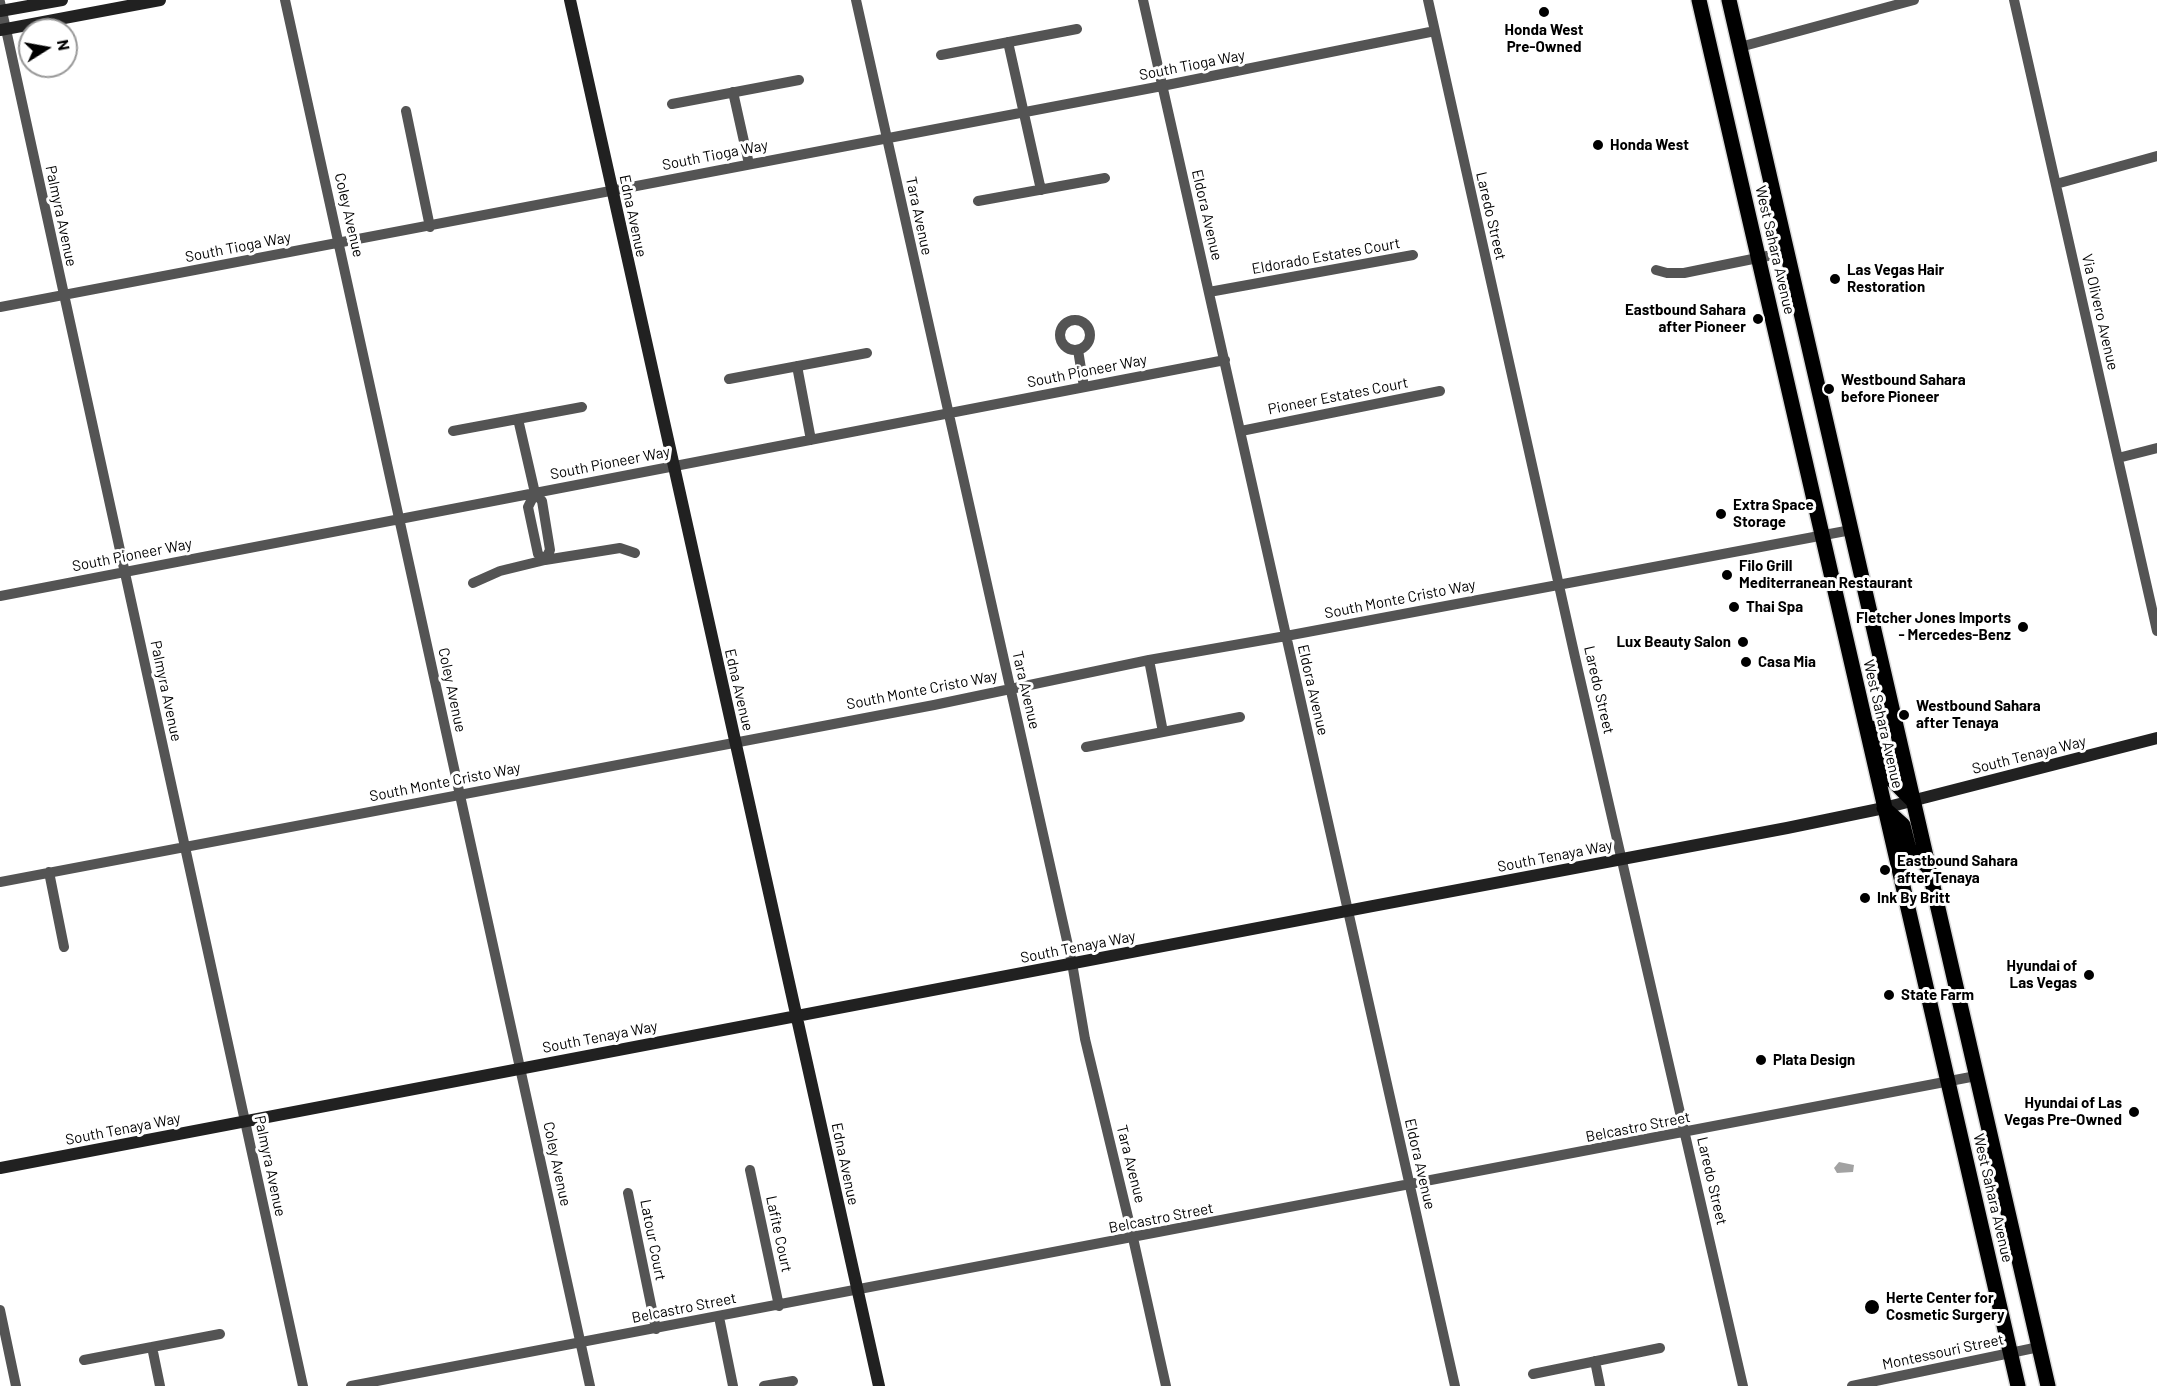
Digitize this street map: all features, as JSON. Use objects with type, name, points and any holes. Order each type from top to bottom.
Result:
[{"type":"main road","name":"West Sahara Avenue","points":[[1699,0],[2018,1386]]},
{"type":"main road","name":"West Sahara Avenue","points":[[1729,0],[2048,1386]]},
{"type":"main road","points":[[1862,712],[1887,758],[1894,782],[1913,801]]},
{"type":"main road","points":[[1884,808],[1903,825],[1909,849],[1928,867]]},
{"type":"street","points":[[1,8],[62,0]]},
{"type":"street","points":[[3,30],[160,0]]},
{"type":"street","name":"Coley Avenue","points":[[285,0],[590,1386]]},
{"type":"street","name":"Edna Avenue","points":[[570,0],[879,1386]]},
{"type":"street","name":"Tara Avenue","points":[[855,0],[1072,963],[1085,1039],[1166,1386]]},
{"type":"street","name":"Eldora Avenue","points":[[1143,0],[1455,1386]]},
{"type":"street","name":"Laredo Street","points":[[1428,0],[1743,1386]]},
{"type":"street","points":[[1740,47],[1914,0]]},
{"type":"street","name":"Via Olivero Avenue","points":[[2014,0],[2157,631]]},
{"type":"street","name":"Palmyra Avenue","points":[[1,8],[3,30],[303,1386]]},
{"type":"street","points":[[941,55],[1077,28]]},
{"type":"street","name":"South Tioga Way","points":[[0,307],[430,227],[612,189],[1162,86],[1435,31]]},
{"type":"street","points":[[1008,42],[1041,190]]},
{"type":"street","points":[[672,104],[799,80]]},
{"type":"street","points":[[733,92],[749,164]]},
{"type":"street","points":[[406,111],[430,227]]},
{"type":"street","points":[[2056,184],[2157,156]]},
{"type":"street","points":[[978,201],[1105,178]]},
{"type":"street","points":[[1656,270],[1667,273],[1684,273],[1787,252]]},
{"type":"street","name":"Eldorado Estates Court","points":[[1209,292],[1413,255]]},
{"type":"street","points":[[1078,350],[1084,387]]},
{"type":"street","points":[[729,379],[867,353]]},
{"type":"street","name":"South Pioneer Way","points":[[0,596],[1225,360]]},
{"type":"street","points":[[797,366],[811,440]]},
{"type":"street","name":"Pioneer Estates Court","points":[[1241,431],[1440,391]]},
{"type":"street","points":[[453,431],[582,407]]},
{"type":"street","points":[[518,419],[535,493],[528,507],[538,554],[545,560]]},
{"type":"street","points":[[2118,458],[2157,448]]},
{"type":"street","name":"South Monte Cristo Way","points":[[0,882],[934,705],[1149,660],[1851,530]]},
{"type":"street","points":[[473,583],[500,571],[545,560],[620,548],[635,553]]},
{"type":"street","points":[[1149,660],[1163,732]]},
{"type":"street","points":[[1086,747],[1240,717]]},
{"type":"street","name":"South Tenaya Way","points":[[0,1168],[1884,808],[2157,738]]},
{"type":"street","points":[[48,872],[64,947]]},
{"type":"street","name":"Belcastro Street","points":[[351,1386],[1409,1186],[1976,1076]]},
{"type":"street","name":"Lafite Court","points":[[750,1170],[779,1306]]},
{"type":"street","name":"Latour Court","points":[[628,1193],[656,1329]]},
{"type":"street","points":[[0,1310],[16,1386]]},
{"type":"street","points":[[719,1317],[733,1386]]},
{"type":"street","points":[[84,1360],[220,1334]]},
{"type":"street","points":[[152,1347],[160,1386]]},
{"type":"street","name":"Montessouri Street","points":[[1852,1386],[2039,1347]]},
{"type":"street","points":[[1533,1374],[1660,1348]]},
{"type":"street","points":[[1595,1361],[1600,1386]]},
{"type":"street","points":[[764,1386],[793,1381]]},
{"type":"shaded area","points":[[1839,1162],[1854,1165],[1853,1172],[1837,1173],[1834,1168]]},
{"type":"place","name":"Honda West Pre-Owned","points":[[1544,12]]},
{"type":"place","name":"Honda West","points":[[1598,145]]},
{"type":"place","name":"Las Vegas Hair Restoration","points":[[1835,279]]},
{"type":"place","name":"Eastbound Sahara after Pioneer","points":[[1758,319]]},
{"type":"place","name":"Westbound Sahara before Pioneer","points":[[1829,389]]},
{"type":"place","name":"Extra Space Storage","points":[[1721,514]]},
{"type":"place","name":"Filo Grill Mediterranean Restaurant","points":[[1727,575]]},
{"type":"place","name":"Thai Spa","points":[[1734,607]]},
{"type":"place","name":"Fletcher Jones Imports - Mercedes-Benz","points":[[2023,627]]},
{"type":"place","name":"Lux Beauty Salon","points":[[1743,642]]},
{"type":"place","name":"Casa Mia","points":[[1746,662]]},
{"type":"place","name":"Westbound Sahara after Tenaya","points":[[1904,715]]},
{"type":"place","name":"Eastbound Sahara after Tenaya","points":[[1885,870]]},
{"type":"place","name":"Ink By Britt","points":[[1865,898]]},
{"type":"place","name":"Hyundai of Las Vegas","points":[[2089,975]]},
{"type":"place","name":"State Farm","points":[[1889,995]]},
{"type":"place","name":"Plata Design","points":[[1761,1060]]},
{"type":"place","name":"Hyundai of Las Vegas Pre-Owned","points":[[2134,1112]]},
{"type":"place","name":"Herte Center for Cosmetic Surgery","points":[[1872,1307]]}]
